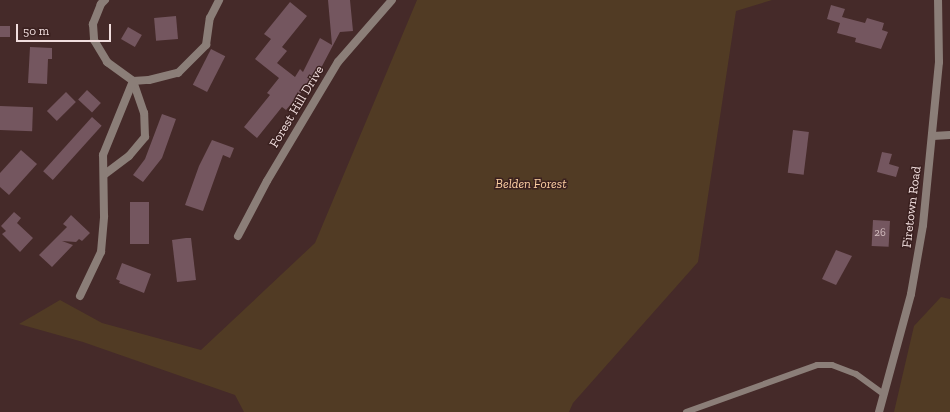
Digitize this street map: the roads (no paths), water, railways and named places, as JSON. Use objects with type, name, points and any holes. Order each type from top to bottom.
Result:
[{"type":"street","points":[[105,0],[101,4],[93,24],[94,40],[106,62],[133,81],[144,113],[146,138],[129,156],[105,174]]},
{"type":"street","points":[[133,81],[149,80],[178,73],[206,45],[210,18],[219,0]]},
{"type":"street","name":"Forest Hill Drive","points":[[238,236],[267,181],[338,62],[392,0]]},
{"type":"street","name":"Firetown Road","points":[[879,412],[918,262],[933,136],[939,62],[938,0]]},
{"type":"street","points":[[80,296],[101,252],[105,174],[103,155],[133,81]]},
{"type":"street","points":[[933,136],[950,135]]},
{"type":"lane","points":[[686,412],[817,365],[832,365],[856,374],[884,394]]},
{"type":"park label","name":"Belden Forest","points":[[531,184]]}]
